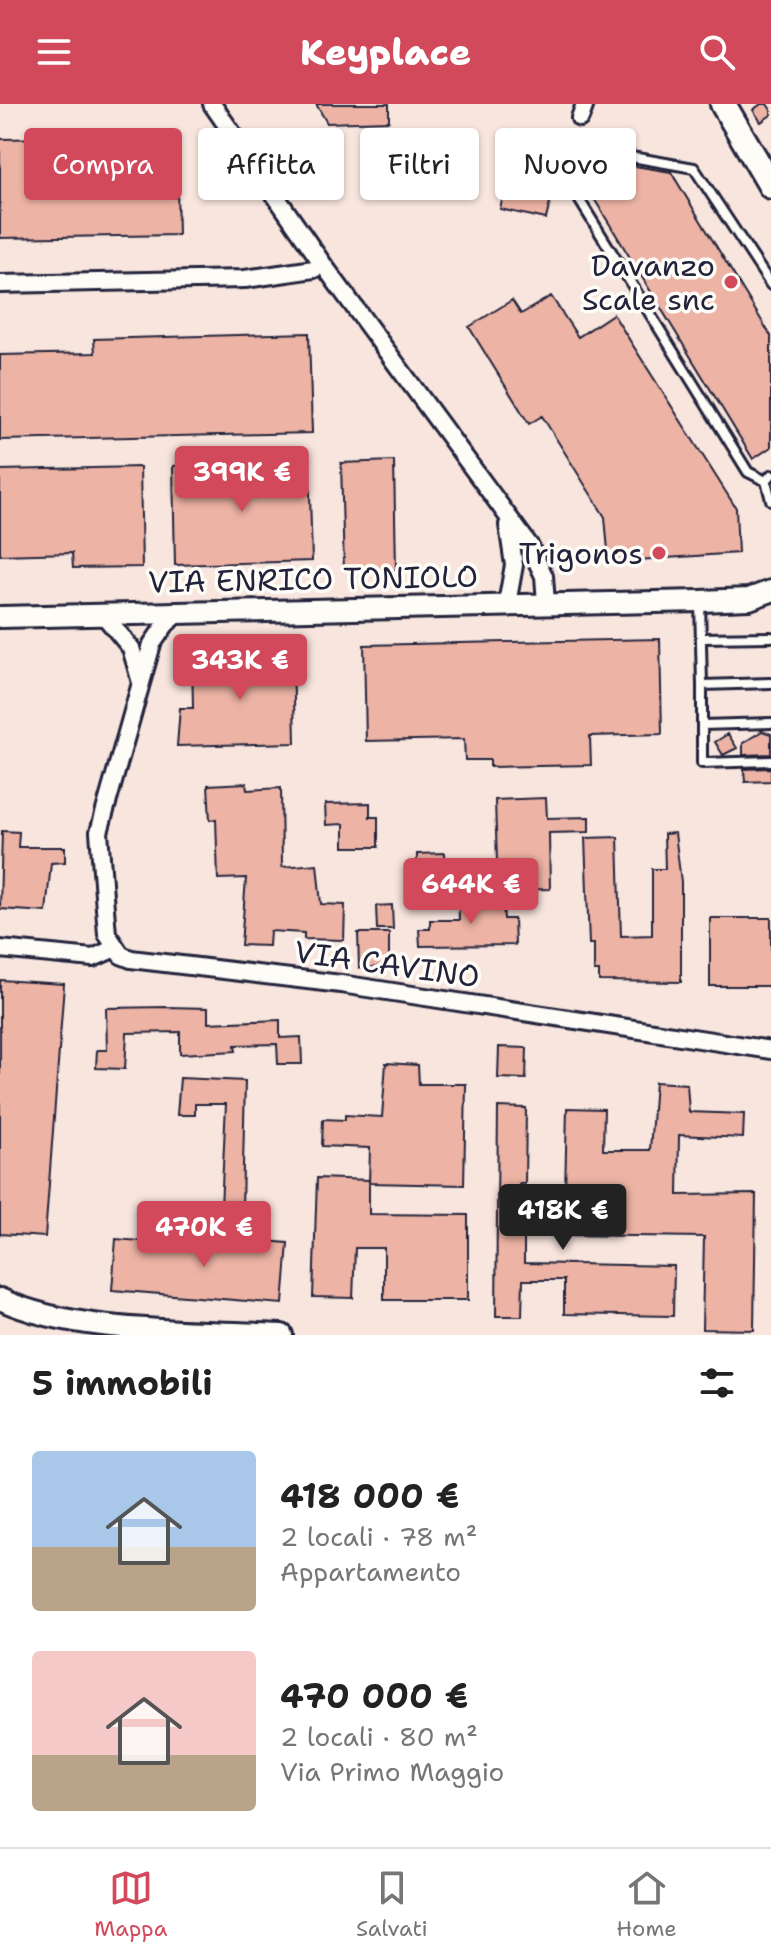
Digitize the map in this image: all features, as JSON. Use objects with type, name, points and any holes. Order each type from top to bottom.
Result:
[{"type":"main road","points":[[723,104],[771,186]]},
{"type":"street","points":[[212,104],[322,263],[504,515],[529,545],[544,576],[546,603]]},
{"type":"street","points":[[0,284],[245,279],[314,269],[322,263]]},
{"type":"street","points":[[504,515],[514,549],[507,604]]},
{"type":"street","name":"VIA ENRICO TONIOLO","points":[[0,617],[700,601],[749,599],[771,591]]},
{"type":"street","points":[[0,949],[93,958],[115,948],[107,934],[99,832],[152,644],[179,612]]},
{"type":"street","points":[[102,613],[131,648],[140,679]]},
{"type":"street","name":"VIA CAVINO","points":[[115,948],[131,959],[341,984],[771,1050]]},
{"type":"street","points":[[0,1299],[22,1310],[85,1323],[282,1335]]},
{"type":"lane","points":[[771,285],[694,168],[626,156],[572,188],[748,472],[768,478],[771,500]]},
{"type":"lane","points":[[700,601],[702,763],[771,761]]},
{"type":"lane","points":[[701,638],[771,637]]},
{"type":"lane","points":[[702,685],[771,683]]},
{"type":"lane","points":[[702,725],[771,723]]},
{"type":"building","points":[[316,104],[389,104],[389,121],[327,123]]},
{"type":"building","points":[[767,104],[771,115],[761,122],[753,110]]},
{"type":"building","points":[[0,139],[24,139],[24,200],[177,200],[178,235],[0,238]]},
{"type":"building","points":[[636,166],[671,172],[771,336],[771,447],[753,459],[595,200],[636,200]]},
{"type":"building","points":[[502,200],[551,200],[546,219],[500,209]]},
{"type":"building","points":[[551,296],[578,337],[613,314],[736,508],[738,553],[609,562],[605,517],[542,416],[529,424],[469,327],[512,300],[521,314]]},
{"type":"building","points":[[309,333],[312,433],[0,440],[0,355],[95,353],[94,339]]},
{"type":"building","points":[[394,461],[396,570],[344,571],[341,463]]},
{"type":"building","points":[[309,462],[312,561],[175,565],[173,466]]},
{"type":"building","points":[[140,467],[142,567],[73,568],[72,553],[0,555],[0,470]]},
{"type":"building","points":[[660,639],[662,734],[590,736],[591,765],[490,767],[490,760],[465,760],[464,739],[366,741],[364,645]]},
{"type":"building","points":[[293,655],[295,743],[177,746],[180,708],[193,708],[192,658]]},
{"type":"building","points":[[762,731],[771,734],[771,754],[743,755],[743,743]]},
{"type":"building","points":[[728,734],[737,748],[723,755],[715,742]]},
{"type":"building","points":[[771,768],[771,781],[745,782],[744,769]]},
{"type":"building","points":[[246,783],[247,790],[281,788],[282,867],[317,864],[321,904],[345,905],[344,940],[304,939],[304,933],[270,931],[269,946],[241,945],[246,878],[218,879],[216,819],[210,820],[208,785]]},
{"type":"building","points":[[546,798],[547,818],[589,817],[589,832],[549,833],[550,889],[506,890],[505,862],[497,862],[495,800]]},
{"type":"building","points":[[370,803],[370,817],[378,817],[378,847],[344,847],[344,824],[326,825],[325,804]]},
{"type":"building","points":[[2,831],[19,832],[18,847],[65,847],[65,862],[51,863],[46,912],[0,909]]},
{"type":"building","points":[[675,833],[681,882],[681,982],[599,981],[599,971],[594,971],[594,944],[589,944],[585,838],[618,837],[621,936],[652,935],[652,869],[665,869],[664,834]]},
{"type":"building","points":[[445,853],[446,883],[417,884],[417,854]]},
{"type":"building","points":[[458,887],[474,887],[475,906],[503,904],[504,919],[514,919],[515,945],[420,946],[419,929],[430,929],[430,920],[459,920]]},
{"type":"building","points":[[392,905],[393,929],[377,929],[376,906]]},
{"type":"building","points":[[710,918],[771,918],[771,986],[710,986]]},
{"type":"building","points":[[358,933],[389,933],[389,967],[359,968]]},
{"type":"building","points":[[0,980],[64,984],[45,1237],[0,1234]]},
{"type":"building","points":[[106,1008],[208,1008],[208,1023],[280,1020],[280,1038],[301,1037],[302,1064],[278,1064],[277,1044],[235,1045],[236,1051],[180,1054],[180,1032],[127,1033],[125,1069],[96,1068],[97,1050],[107,1050]]},
{"type":"building","points":[[499,1047],[527,1048],[526,1079],[498,1078]]},
{"type":"building","points":[[386,1063],[418,1065],[419,1084],[466,1084],[464,1185],[369,1183],[370,1148],[322,1146],[323,1119],[345,1120],[345,1115],[382,1117]]},
{"type":"building","points":[[180,1078],[245,1081],[242,1208],[221,1207],[226,1104],[195,1104],[195,1115],[177,1115]]},
{"type":"building","points":[[655,1082],[687,1084],[689,1112],[744,1114],[743,1138],[679,1135],[678,1195],[756,1194],[754,1330],[702,1329],[704,1237],[564,1235],[567,1108],[604,1109],[603,1150],[650,1150]]},
{"type":"building","points":[[498,1107],[526,1108],[525,1184],[519,1184],[519,1215],[524,1215],[524,1263],[674,1266],[673,1316],[564,1314],[564,1280],[523,1280],[522,1316],[496,1316]]},
{"type":"building","points":[[317,1178],[369,1180],[369,1214],[468,1215],[468,1300],[384,1300],[384,1248],[355,1248],[353,1298],[313,1297]]},
{"type":"building","points":[[202,1236],[288,1243],[283,1304],[112,1290],[116,1239],[201,1246]]},
{"type":"place","name":"Davanzo Scale snc","points":[[731,282]]},
{"type":"place","name":"Trigonos","points":[[659,553]]}]
